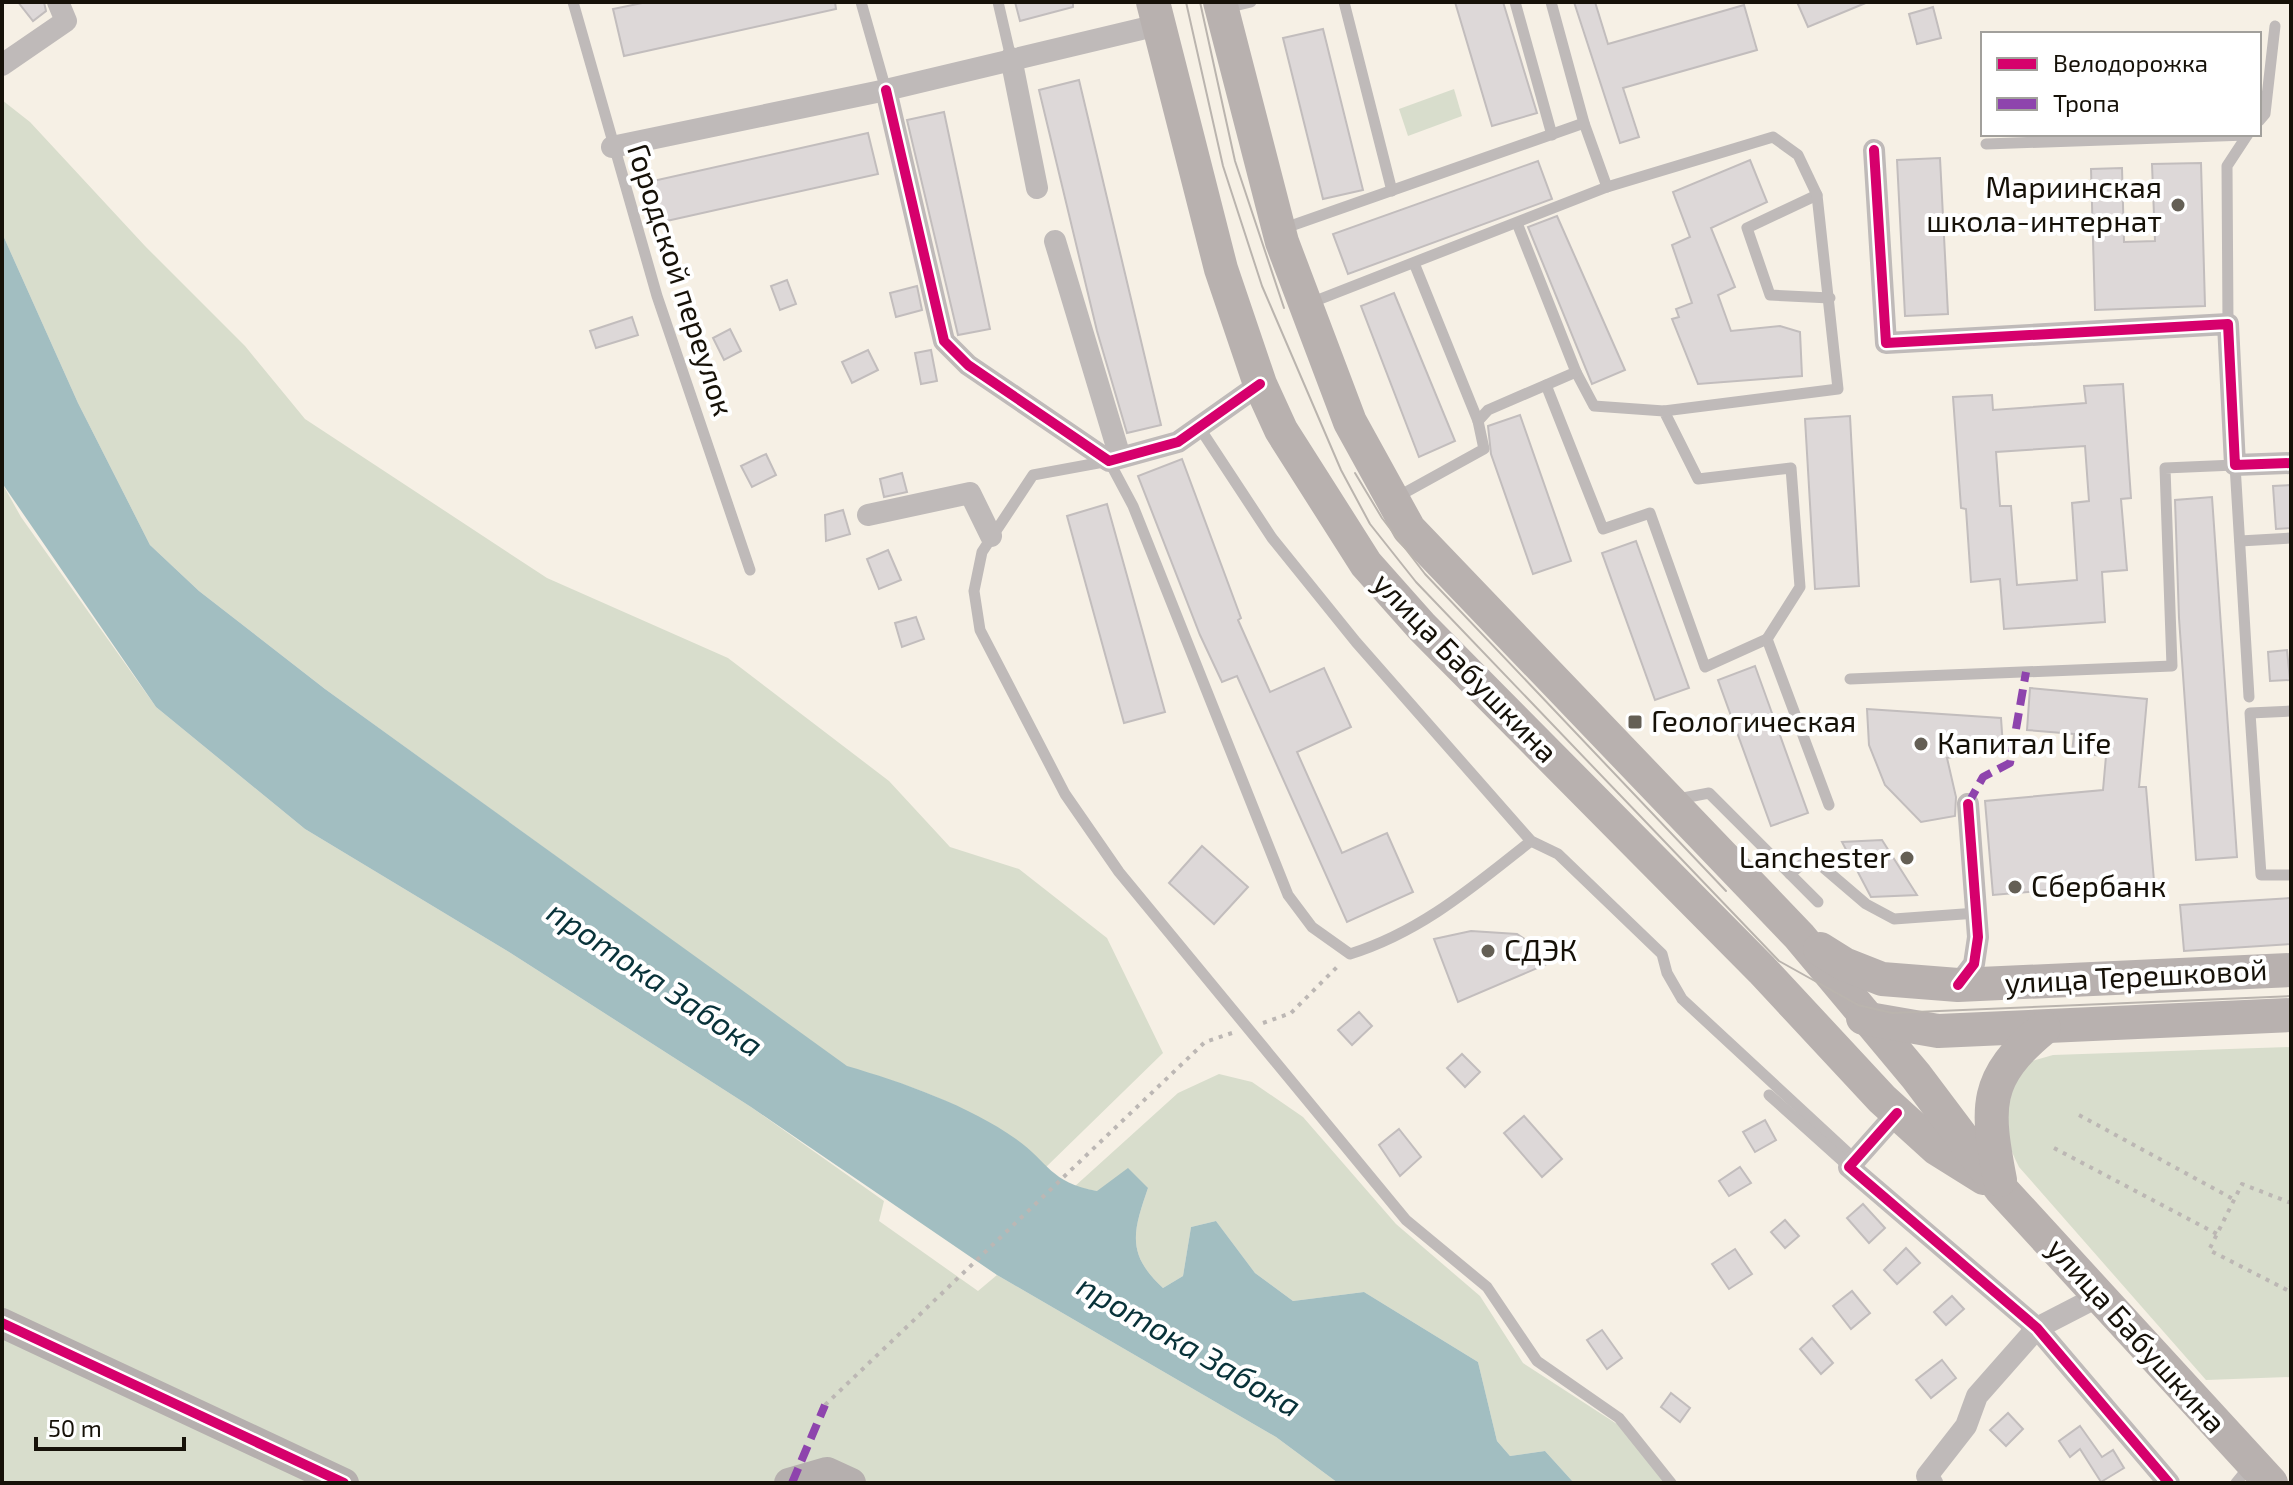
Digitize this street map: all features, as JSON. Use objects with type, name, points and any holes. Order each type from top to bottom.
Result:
[{"type":"main road","name":"улица Бабушкина","points":[[1231,4],[1278,230],[1350,422],[1409,529],[1799,936],[1916,1076],[2001,1189],[2101,1295],[2253,1476]]},
{"type":"main road","name":"улица Бабушкина","points":[[1156,13],[1221,269],[1260,384],[1288,441],[1366,564],[1441,646],[1762,970],[1897,1113],[1936,1148],[2001,1189]]},
{"type":"main road","name":"улица Терешковой","points":[[1799,936],[1868,975],[1904,982],[1963,985],[2291,970]]},
{"type":"main road","name":"улица Терешковой","points":[[1762,970],[1820,1001],[1872,1021],[1938,1031],[2291,1015]]},
{"type":"main road","points":[[1897,1113],[1963,985]]},
{"type":"main road","points":[[2001,1189],[1991,1136],[1994,1091],[2005,1065],[2044,1028]]},
{"type":"street","points":[[2,65],[66,21],[58,2]]},
{"type":"street","points":[[612,147],[886,90],[1011,58],[1156,13]]},
{"type":"street","points":[[1011,58],[1037,188]]},
{"type":"street","points":[[886,90],[944,341],[968,365],[1114,459],[1178,442],[1260,384]]},
{"type":"street","points":[[1874,150],[1886,343],[2228,324],[2235,465],[2291,463]]},
{"type":"street","points":[[1055,241],[1114,459]]},
{"type":"street","points":[[868,515],[970,493],[991,536]]},
{"type":"street","points":[[1963,985],[1974,964],[1977,913],[1968,804]]},
{"type":"street","points":[[1897,1113],[1849,1167],[2031,1323],[2169,1483]]},
{"type":"street","points":[[1932,1483],[1927,1476],[1966,1426],[1977,1396],[2031,1323],[2101,1295]]},
{"type":"street","points":[[2,1323],[344,1483]]},
{"type":"street","points":[[789,1483],[827,1472],[851,1483]]},
{"type":"lane","name":"Городской переулок","points":[[573,2],[657,296],[750,570]]},
{"type":"lane","points":[[861,2],[886,90]]},
{"type":"lane","points":[[998,2],[1011,58]]},
{"type":"lane","points":[[1344,2],[1392,191]]},
{"type":"lane","points":[[1515,2],[1552,135]]},
{"type":"lane","points":[[1551,2],[1584,123],[1607,187]]},
{"type":"lane","points":[[2261,119],[2265,114],[2275,26]]},
{"type":"lane","points":[[1278,230],[1584,123]]},
{"type":"lane","points":[[1986,144],[2195,136]]},
{"type":"lane","points":[[2228,324],[2227,166],[2246,136]]},
{"type":"lane","points":[[1306,305],[1607,187],[1773,137],[1798,155],[1817,195],[1838,389],[1664,411],[1594,406],[1576,372],[1517,223]]},
{"type":"lane","points":[[1817,195],[1747,228],[1770,295],[1830,298]]},
{"type":"lane","points":[[1393,499],[1484,449],[1478,421],[1414,263]]},
{"type":"lane","points":[[1478,421],[1488,410],[1576,372]]},
{"type":"lane","points":[[1546,385],[1603,529],[1650,513],[1705,667],[1767,639],[1800,587],[1791,468],[1698,479],[1664,411]]},
{"type":"lane","points":[[1199,427],[1272,538],[1356,642],[1531,841],[1558,854],[1642,934],[1662,954],[1667,973],[1682,999],[2031,1323]]},
{"type":"lane","points":[[1531,841],[1440,913],[1381,944],[1350,954],[1312,927],[1288,895],[1257,825],[1215,709],[1114,459],[1033,475],[982,552],[974,591],[980,630],[1065,794],[1119,872],[1406,1220],[1487,1287],[1537,1361],[1619,1418],[1671,1483]]},
{"type":"lane","points":[[1850,679],[2172,666],[2165,468],[2235,465],[2249,697]]},
{"type":"lane","points":[[2240,541],[2291,538]]},
{"type":"lane","points":[[1767,639],[1829,805]]},
{"type":"lane","points":[[2291,711],[2250,713],[2259,869],[2261,875],[2266,877],[2291,875]]},
{"type":"lane","points":[[1669,801],[1709,793],[1818,902]]},
{"type":"lane","points":[[1790,874],[1811,857],[1866,904],[1894,919],[1977,913]]},
{"type":"lane","points":[[1849,1167],[1769,1095],[2031,1323]]},
{"type":"path","points":[[825,1405],[1205,1042],[1291,1013],[1350,954]]},
{"type":"path","points":[[2079,1115],[2233,1199]]},
{"type":"path","points":[[2054,1148],[2217,1234]]},
{"type":"path","points":[[2291,1203],[2242,1184],[2209,1250],[2290,1288],[2291,1300]]},
{"type":"green space","points":[[1454,89],[1462,116],[1408,136],[1399,109]]},
{"type":"green space","points":[[2,100],[30,122],[145,246],[245,346],[305,419],[547,578],[728,658],[889,781],[950,847],[1019,869],[1107,938],[1163,1053],[1045,1168],[1002,1132],[954,1105],[847,1067],[325,689],[199,591],[150,545],[78,403],[2,233]]},
{"type":"green space","points":[[2,483],[21,517],[156,707],[305,829],[509,952],[751,1107],[884,1201],[879,1221],[978,1291],[997,1275],[1276,1437],[1338,1483],[2,1483]]},
{"type":"green space","points":[[2291,1047],[2291,1377],[2206,1380],[2019,1167],[2007,1137],[2007,1104],[2025,1063],[2053,1055]]},
{"type":"green space","points":[[1219,1074],[1252,1082],[1303,1117],[1396,1224],[1480,1296],[1523,1363],[1620,1426],[1666,1483],[1574,1483],[1545,1451],[1510,1456],[1497,1441],[1478,1362],[1364,1292],[1293,1301],[1255,1273],[1216,1221],[1191,1227],[1183,1276],[1163,1288],[1143,1264],[1136,1242],[1136,1230],[1148,1188],[1097,1191],[1074,1187],[1178,1093]]},
{"type":"water","name":"протока Забока","points":[[2,233],[78,403],[150,545],[199,591],[325,689],[847,1066],[913,1087],[978,1116],[1016,1139],[1059,1177],[1081,1187],[1097,1191],[1128,1168],[1148,1188],[1136,1230],[1138,1253],[1151,1276],[1163,1288],[1183,1276],[1191,1227],[1216,1221],[1255,1273],[1293,1301],[1364,1292],[1478,1362],[1497,1441],[1510,1456],[1545,1451],[1574,1483],[1338,1483],[1276,1437],[997,1275],[751,1107],[509,952],[305,829],[156,707],[2,483]]},
{"type":"building","points":[[18,2],[44,2],[46,11],[33,21]]},
{"type":"building","points":[[647,2],[835,2],[836,9],[624,56],[613,9]]},
{"type":"building","points":[[1015,2],[1073,2],[1073,7],[1020,21]]},
{"type":"building","points":[[1455,2],[1503,2],[1537,113],[1492,126]]},
{"type":"building","points":[[1574,2],[1595,2],[1608,44],[1744,5],[1757,50],[1623,88],[1639,137],[1620,143]]},
{"type":"building","points":[[1797,2],[1868,2],[1808,27]]},
{"type":"building","points":[[1933,7],[1941,38],[1917,44],[1909,14]]},
{"type":"building","points":[[1323,29],[1363,190],[1323,199],[1283,38]]},
{"type":"building","points":[[1079,80],[1161,425],[1127,433],[1097,331],[1039,90]]},
{"type":"building","points":[[944,112],[990,329],[958,335],[907,120]]},
{"type":"building","points":[[868,133],[878,174],[662,222],[653,181]]},
{"type":"building","points":[[1940,158],[1948,314],[1905,316],[1897,160]]},
{"type":"building","points":[[1750,160],[1767,202],[1711,228],[1735,287],[1718,295],[1731,331],[1780,326],[1800,332],[1802,376],[1698,384],[1672,319],[1679,317],[1676,309],[1692,303],[1672,245],[1690,237],[1673,192]]},
{"type":"building","points":[[1538,161],[1552,199],[1348,274],[1333,234]]},
{"type":"building","name":"Мариинская школа-интернат","points":[[2201,163],[2205,306],[2095,310],[2091,169],[2122,168],[2124,242],[2155,241],[2152,164]]},
{"type":"building","points":[[1557,216],[1625,370],[1592,384],[1528,227]]},
{"type":"building","points":[[787,280],[796,304],[780,310],[771,286]]},
{"type":"building","points":[[917,286],[922,310],[896,317],[890,293]]},
{"type":"building","points":[[1394,293],[1455,441],[1419,457],[1361,306]]},
{"type":"building","points":[[632,317],[638,335],[596,348],[590,331]]},
{"type":"building","points":[[730,329],[741,351],[724,360],[713,338]]},
{"type":"building","points":[[868,350],[878,370],[852,383],[842,362]]},
{"type":"building","points":[[931,350],[937,381],[921,384],[915,353]]},
{"type":"building","points":[[2123,384],[2131,498],[2121,499],[2127,570],[2102,572],[2105,622],[2004,629],[2000,579],[1971,582],[1966,509],[1961,508],[1953,397],[1992,395],[1993,410],[2086,403],[2084,386]],"holes":[[[2085,446],[2089,501],[2072,503],[2077,580],[2017,585],[2011,506],[2000,506],[1996,452]]]},
{"type":"building","points":[[1520,415],[1571,561],[1533,574],[1491,454],[1488,426]]},
{"type":"building","points":[[1850,416],[1859,586],[1815,589],[1805,419]]},
{"type":"building","points":[[766,454],[776,475],[752,487],[741,466]]},
{"type":"building","points":[[1182,459],[1241,618],[1238,620],[1270,692],[1324,668],[1351,727],[1297,752],[1342,853],[1387,833],[1413,892],[1347,922],[1237,676],[1222,682],[1200,635],[1138,476]]},
{"type":"building","points":[[902,473],[907,492],[884,497],[880,479]]},
{"type":"building","points":[[2291,485],[2291,528],[2276,529],[2273,486]]},
{"type":"building","points":[[2212,497],[2237,857],[2196,860],[2179,618],[2175,500]]},
{"type":"building","points":[[1107,504],[1165,712],[1124,723],[1067,516]]},
{"type":"building","points":[[843,510],[850,534],[826,541],[825,515]]},
{"type":"building","points":[[1636,541],[1689,688],[1655,700],[1602,553]]},
{"type":"building","points":[[888,550],[901,580],[879,589],[867,559]]},
{"type":"building","points":[[916,617],[924,639],[902,647],[895,623]]},
{"type":"building","points":[[2287,650],[2290,680],[2270,681],[2268,652]]},
{"type":"building","points":[[1755,666],[1808,813],[1771,826],[1718,680]]},
{"type":"building","points":[[2030,688],[2147,699],[2139,787],[2146,787],[2154,881],[1993,895],[1985,801],[2103,790],[2106,756],[2072,753],[2074,734],[2027,730]]},
{"type":"building","points":[[1867,709],[2001,718],[2003,747],[1947,758],[1956,797],[1955,816],[1921,822],[1885,785],[1869,745]]},
{"type":"building","points":[[1882,840],[1917,895],[1871,897],[1842,842]]},
{"type":"building","points":[[1202,846],[1248,887],[1214,924],[1169,883]]},
{"type":"building","points":[[2291,898],[2291,944],[2184,951],[2180,905]]},
{"type":"building","points":[[1471,931],[1517,934],[1556,960],[1458,1002],[1434,939]]},
{"type":"building","points":[[1359,1012],[1372,1026],[1352,1045],[1338,1030]]},
{"type":"building","points":[[1462,1054],[1480,1072],[1465,1087],[1447,1068]]},
{"type":"building","points":[[1524,1116],[1562,1159],[1542,1177],[1504,1133]]},
{"type":"building","points":[[1765,1120],[1776,1140],[1755,1152],[1743,1132]]},
{"type":"building","points":[[1399,1129],[1421,1157],[1400,1176],[1379,1145]]},
{"type":"building","points":[[1740,1167],[1751,1183],[1729,1196],[1719,1181]]},
{"type":"building","points":[[1863,1204],[1885,1228],[1869,1243],[1847,1218]]},
{"type":"building","points":[[1785,1220],[1799,1236],[1785,1248],[1771,1232]]},
{"type":"building","points":[[1906,1248],[1920,1263],[1897,1284],[1884,1270]]},
{"type":"building","points":[[1735,1249],[1752,1274],[1729,1289],[1712,1264]]},
{"type":"building","points":[[1852,1291],[1870,1313],[1851,1329],[1833,1306]]},
{"type":"building","points":[[1952,1296],[1964,1309],[1946,1325],[1934,1312]]},
{"type":"building","points":[[1602,1330],[1622,1358],[1607,1369],[1587,1340]]},
{"type":"building","points":[[1812,1338],[1833,1363],[1821,1374],[1800,1349]]},
{"type":"building","points":[[1942,1360],[1956,1378],[1931,1398],[1916,1380]]},
{"type":"building","points":[[1671,1393],[1690,1408],[1680,1422],[1661,1407]]},
{"type":"building","points":[[2008,1413],[2023,1429],[2006,1446],[1990,1430]]},
{"type":"building","points":[[2080,1426],[2102,1457],[2113,1450],[2124,1468],[2101,1482],[2080,1449],[2070,1457],[2059,1441]]},
{"type":"tram line","points":[[1186,2],[1223,166],[1262,286],[1341,470],[1370,524],[1416,582],[1779,961],[1858,1005],[1892,1013],[2291,996]]},
{"type":"tram line","points":[[1200,2],[1235,161],[1284,308]]},
{"type":"tram line","points":[[1355,473],[1382,518],[1425,574],[1726,891]]},
{"type":"marked path","points":[[1968,804],[1983,777],[2010,763],[2026,672]]},
{"type":"marked path","points":[[792,1483],[825,1405]]},
{"type":"cycle path","points":[[886,90],[944,341],[968,365],[1109,461],[1178,442],[1260,384]]},
{"type":"cycle path","points":[[1874,150],[1886,343],[2228,324],[2235,465],[2291,463]]},
{"type":"cycle path","points":[[1958,985],[1974,964],[1978,937],[1968,804]]},
{"type":"cycle path","points":[[1897,1113],[1849,1167],[2037,1328],[2169,1483]]},
{"type":"cycle path","points":[[2,1323],[344,1483]]},
{"type":"place","name":"Мариинская школа-интернат","points":[[2178,205]]},
{"type":"place","name":"Геологическая","points":[[1635,722]]},
{"type":"place","name":"Капитал Life","points":[[1921,744]]},
{"type":"place","name":"Lanchester","points":[[1907,858]]},
{"type":"place","name":"Сбербанк","points":[[2015,887]]},
{"type":"place","name":"СДЭК","points":[[1488,951]]}]
